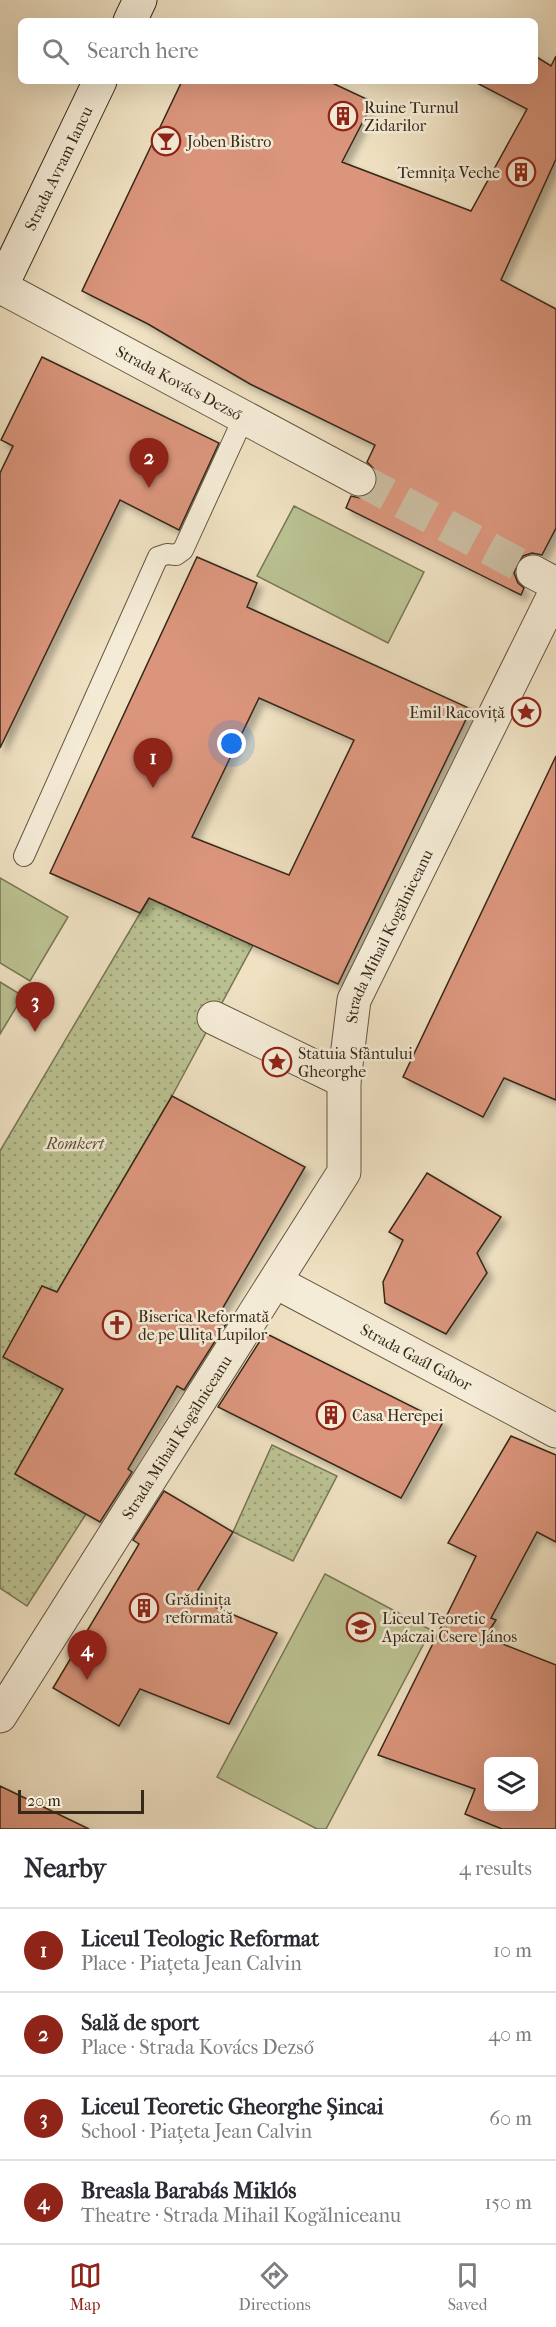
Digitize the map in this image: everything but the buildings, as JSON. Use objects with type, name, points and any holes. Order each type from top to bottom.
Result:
[{"type":"street","points":[[131,18],[140,0]]},
{"type":"street","name":"Strada Avram Iancu","points":[[0,288],[99,84]]},
{"type":"street","name":"Strada Kovács Dezső","points":[[0,288],[359,479]]},
{"type":"street","name":"Strada Mihail Kogălniceanu","points":[[0,1716],[344,1172],[344,1081],[354,1000],[548,582]]},
{"type":"street","points":[[214,1018],[344,1081]]},
{"type":"street","name":"Strada Gaál Gábor","points":[[276,1282],[556,1431]]},
{"type":"lane","points":[[24,856],[158,557],[167,554],[176,555],[183,550],[243,419]]},
{"type":"green space","points":[[294,506],[424,572],[388,643],[257,576]]},
{"type":"green space","points":[[0,878],[68,917],[30,981],[0,963]]},
{"type":"green space","name":"Romkert","points":[[149,898],[253,945],[172,1096],[57,1292],[42,1286],[63,1389],[15,1474],[86,1514],[27,1606],[0,1588],[0,1151]]},
{"type":"green space","points":[[0,982],[23,996],[0,1034]]},
{"type":"green space","points":[[272,1445],[337,1476],[293,1561],[233,1532]]},
{"type":"green space","points":[[325,1574],[431,1630],[326,1829],[317,1829],[217,1777]]},
{"type":"tunnel","points":[[359,479],[533,572]]},
{"type":"place","name":"Ruine Turnul Zidarilor","points":[[343,116]]},
{"type":"place","name":"Joben Bistro","points":[[166,141]]},
{"type":"place","name":"Temnița Veche","points":[[521,172]]},
{"type":"place","name":"Sală de sport","points":[[149,488]]},
{"type":"place","name":"Emil Racoviță","points":[[526,712]]},
{"type":"place","name":"Liceul Teologic Reformat","points":[[153,788]]},
{"type":"place","name":"Liceul Teoretic Gheorghe Șincai","points":[[35,1032]]},
{"type":"place","name":"Statuia Sfântului Gheorghe","points":[[277,1062]]},
{"type":"place","name":"Biserica Reformată de pe Ulița Lupilor","points":[[117,1325]]},
{"type":"place","name":"Casa Herepei","points":[[331,1415]]},
{"type":"place","name":"Grădinița reformată","points":[[144,1608]]},
{"type":"place","name":"Liceul Teoretic Apáczai Csere János","points":[[361,1627]]},
{"type":"place","name":"Breasla Barabás Miklós","points":[[87,1680]]}]
